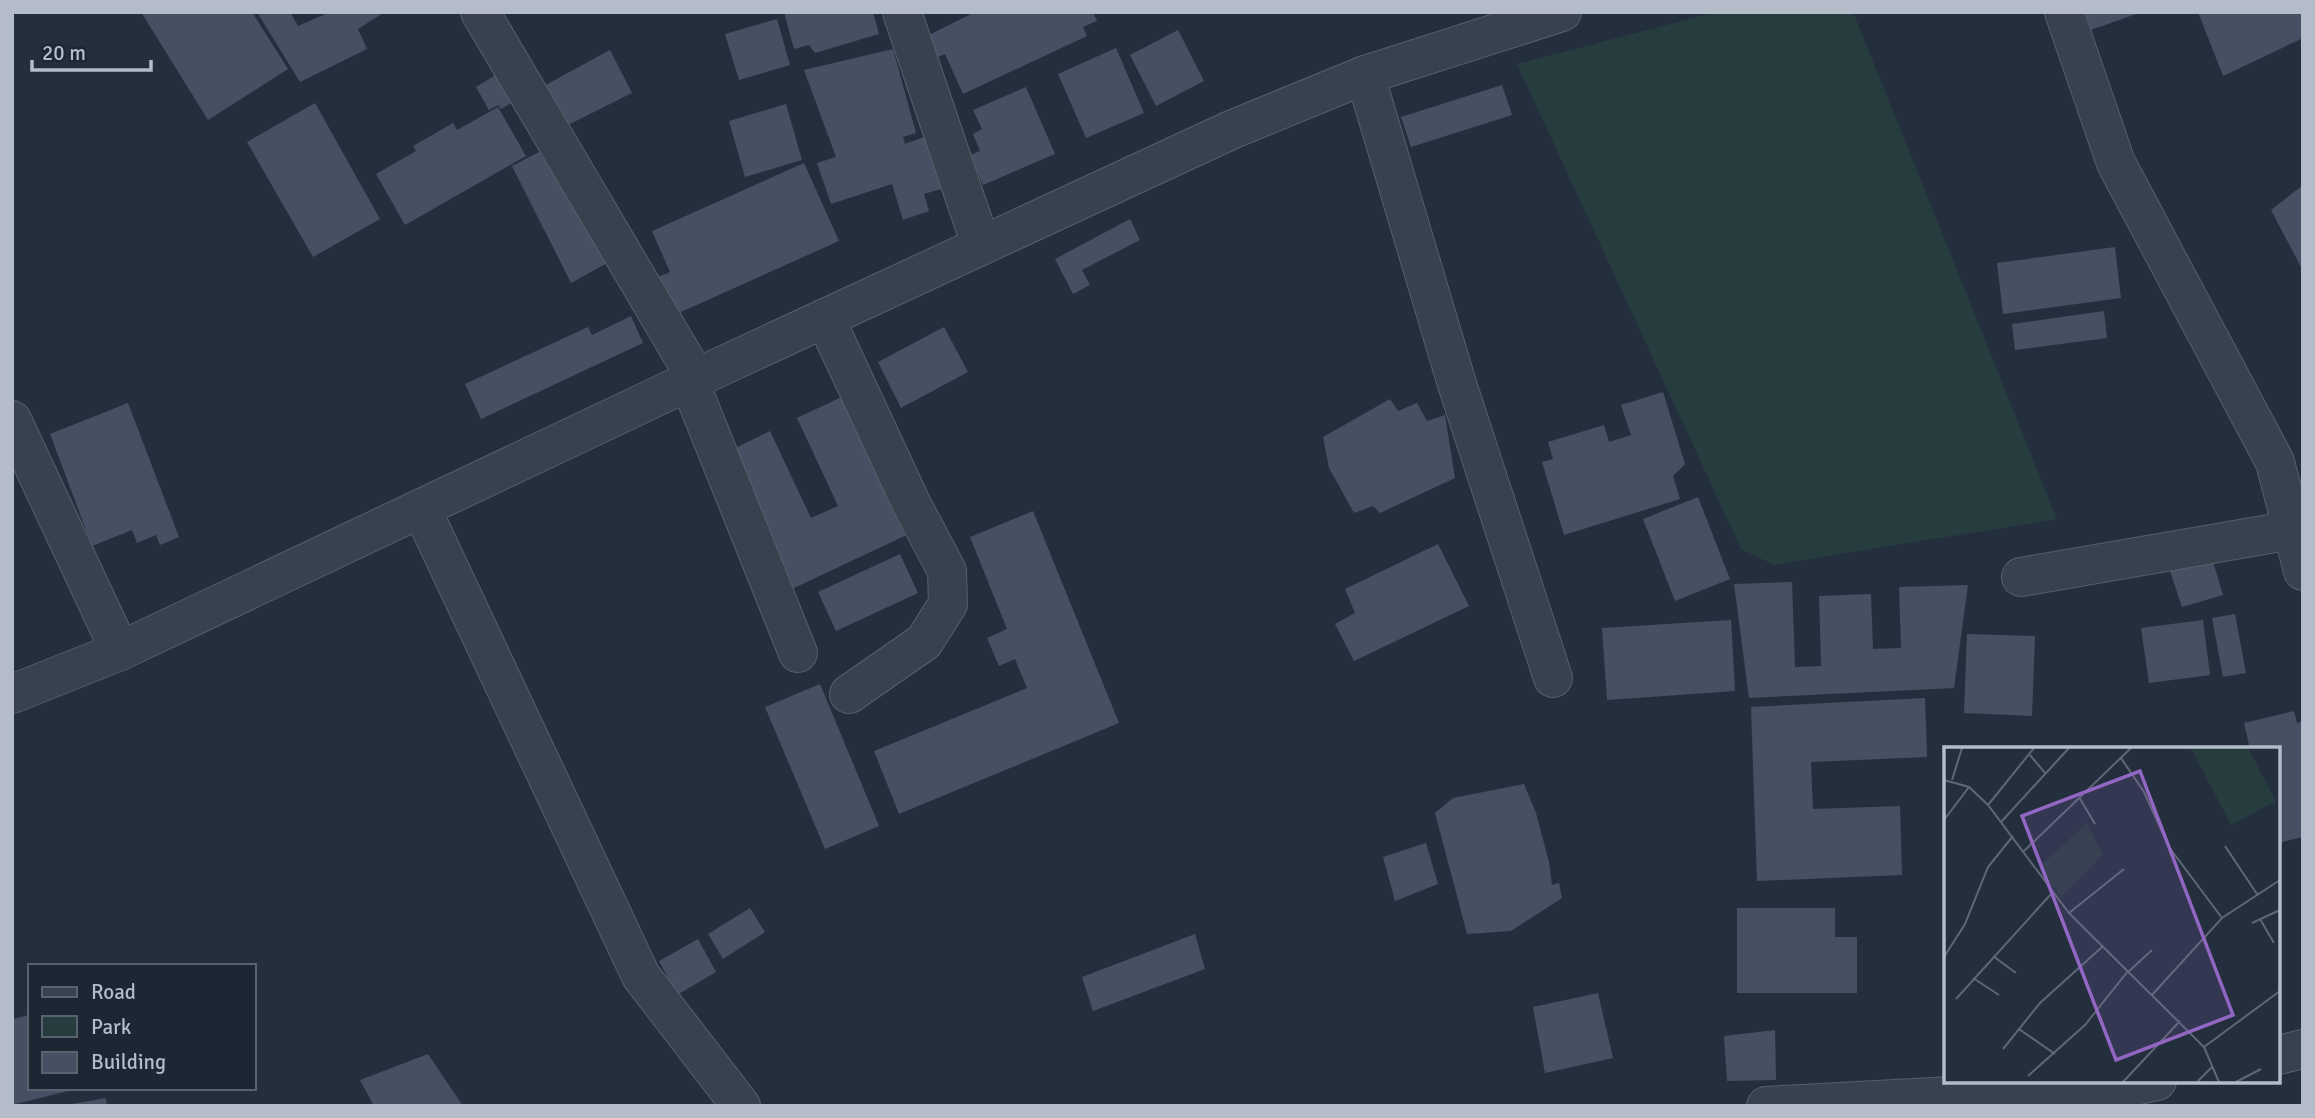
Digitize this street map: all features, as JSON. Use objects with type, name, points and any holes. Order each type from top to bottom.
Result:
[{"type":"street","points":[[480,12],[693,380],[798,653]]},
{"type":"street","points":[[902,12],[981,245]]},
{"type":"street","points":[[12,694],[120,651],[825,318],[1231,130],[1365,75],[1562,12]]},
{"type":"street","points":[[2064,12],[2116,163],[2275,462],[2303,571]]},
{"type":"street","points":[[1365,75],[1457,384],[1553,678]]},
{"type":"street","points":[[825,318],[911,503],[947,571],[948,604],[924,642],[849,694]]},
{"type":"street","points":[[12,420],[120,651]]},
{"type":"street","points":[[421,508],[641,976],[741,1106]]},
{"type":"street","points":[[2021,577],[2292,530]]},
{"type":"street","points":[[2280,1055],[2303,1049]]},
{"type":"street","points":[[1766,1106],[2134,1086],[2148,1083]]},
{"type":"green space","points":[[1716,12],[1853,12],[2057,519],[1774,565],[1741,549],[1517,64]]},
{"type":"building","points":[[141,12],[252,12],[288,69],[208,120]]},
{"type":"building","points":[[257,12],[290,12],[298,26],[330,12],[385,12],[358,29],[367,49],[300,82]]},
{"type":"building","points":[[784,12],[873,12],[879,34],[815,53],[809,45],[794,49]]},
{"type":"building","points":[[975,12],[1093,12],[1097,21],[1083,27],[1087,36],[963,94],[945,54],[938,57],[929,35]]},
{"type":"building","points":[[2085,12],[2139,12],[2139,13],[2091,30]]},
{"type":"building","points":[[2198,12],[2303,12],[2303,38],[2223,76]]},
{"type":"building","points":[[777,19],[790,65],[739,80],[725,34]]},
{"type":"building","points":[[1178,30],[1204,81],[1156,106],[1130,55]]},
{"type":"building","points":[[1116,48],[1144,113],[1086,138],[1058,74]]},
{"type":"building","points":[[893,49],[916,133],[903,137],[905,144],[929,135],[948,187],[924,194],[929,211],[903,220],[892,184],[831,204],[817,163],[836,157],[804,70]]},
{"type":"building","points":[[610,50],[632,93],[564,127],[542,87]]},
{"type":"building","points":[[499,73],[515,101],[501,109],[498,105],[489,110],[476,87]]},
{"type":"building","points":[[1502,85],[1512,115],[1411,147],[1401,117]]},
{"type":"building","points":[[1026,87],[1055,154],[983,185],[970,155],[980,151],[973,134],[982,129],[973,110]]},
{"type":"building","points":[[315,103],[380,219],[313,257],[247,142]]},
{"type":"building","points":[[786,104],[802,160],[745,177],[729,121]]},
{"type":"building","points":[[498,107],[526,156],[405,225],[376,174],[416,151],[413,146],[453,123],[457,130]]},
{"type":"building","points":[[547,148],[609,262],[571,283],[512,166]]},
{"type":"building","points":[[804,163],[839,241],[672,316],[656,278],[670,272],[652,231]]},
{"type":"building","points":[[2303,185],[2303,271],[2271,210]]},
{"type":"building","points":[[1130,219],[1140,240],[1082,270],[1090,285],[1073,294],[1055,259]]},
{"type":"building","points":[[2115,247],[2121,298],[2003,314],[1997,263]]},
{"type":"building","points":[[2104,311],[2107,338],[2015,350],[2012,324]]},
{"type":"building","points":[[631,316],[643,343],[481,419],[465,384],[588,327],[592,335]]},
{"type":"building","points":[[944,327],[968,372],[901,408],[878,362]]},
{"type":"building","points":[[1663,392],[1685,464],[1673,476],[1680,499],[1564,535],[1542,462],[1553,459],[1548,442],[1604,425],[1609,442],[1631,435],[1621,405]]},
{"type":"building","points":[[848,394],[913,532],[779,595],[715,458],[770,431],[811,518],[838,506],[797,418]]},
{"type":"building","points":[[1390,399],[1398,411],[1417,403],[1427,421],[1445,415],[1455,478],[1380,513],[1373,506],[1354,513],[1329,468],[1323,437]]},
{"type":"building","points":[[128,403],[179,537],[160,545],[156,535],[137,543],[132,530],[92,546],[50,434]]},
{"type":"building","points":[[1698,497],[1730,579],[1675,601],[1643,519]]},
{"type":"building","points":[[1033,511],[1119,723],[899,814],[874,751],[1027,688],[1015,659],[999,666],[987,638],[1007,629],[970,537]]},
{"type":"building","points":[[1438,544],[1469,606],[1354,661],[1335,624],[1355,613],[1345,589]]},
{"type":"building","points":[[900,554],[918,593],[836,631],[818,592]]},
{"type":"building","points":[[2212,558],[2223,595],[2182,607],[2170,571]]},
{"type":"building","points":[[1792,582],[1795,667],[1821,666],[1819,596],[1871,594],[1873,649],[1901,648],[1899,587],[1968,585],[1954,688],[1749,698],[1734,584]]},
{"type":"building","points":[[2235,614],[2246,673],[2223,677],[2212,618]]},
{"type":"building","points":[[1731,620],[1735,691],[1607,700],[1602,628]]},
{"type":"building","points":[[2203,620],[2210,675],[2149,683],[2141,628]]},
{"type":"building","points":[[1967,634],[2035,636],[2032,716],[1964,713]]},
{"type":"building","points":[[820,684],[879,826],[825,849],[765,707]]},
{"type":"building","points":[[1925,698],[1927,757],[1811,762],[1813,809],[1900,806],[1902,875],[1757,881],[1751,707]]},
{"type":"building","points":[[2294,711],[2297,723],[2303,721],[2303,837],[2280,843],[2280,747],[2250,747],[2244,723]]},
{"type":"building","points":[[1524,784],[1536,813],[1552,885],[1559,883],[1562,898],[1511,931],[1467,934],[1435,813],[1453,798]]},
{"type":"building","points":[[1426,843],[1438,884],[1395,901],[1383,857]]},
{"type":"building","points":[[750,908],[765,932],[723,959],[708,934]]},
{"type":"building","points":[[1737,908],[1835,908],[1835,937],[1857,937],[1857,993],[1737,993]]},
{"type":"building","points":[[1195,934],[1205,969],[1093,1011],[1082,977]]},
{"type":"building","points":[[698,939],[716,972],[677,995],[659,961]]},
{"type":"building","points":[[1598,993],[1613,1058],[1545,1073],[1533,1007]]},
{"type":"building","points":[[28,1015],[28,1090],[72,1090],[12,1105],[12,1019]]},
{"type":"building","points":[[1775,1030],[1776,1080],[1727,1081],[1724,1036]]},
{"type":"building","points":[[428,1054],[463,1106],[374,1106],[360,1080]]},
{"type":"building","points":[[106,1098],[107,1106],[72,1106],[72,1104]]}]
